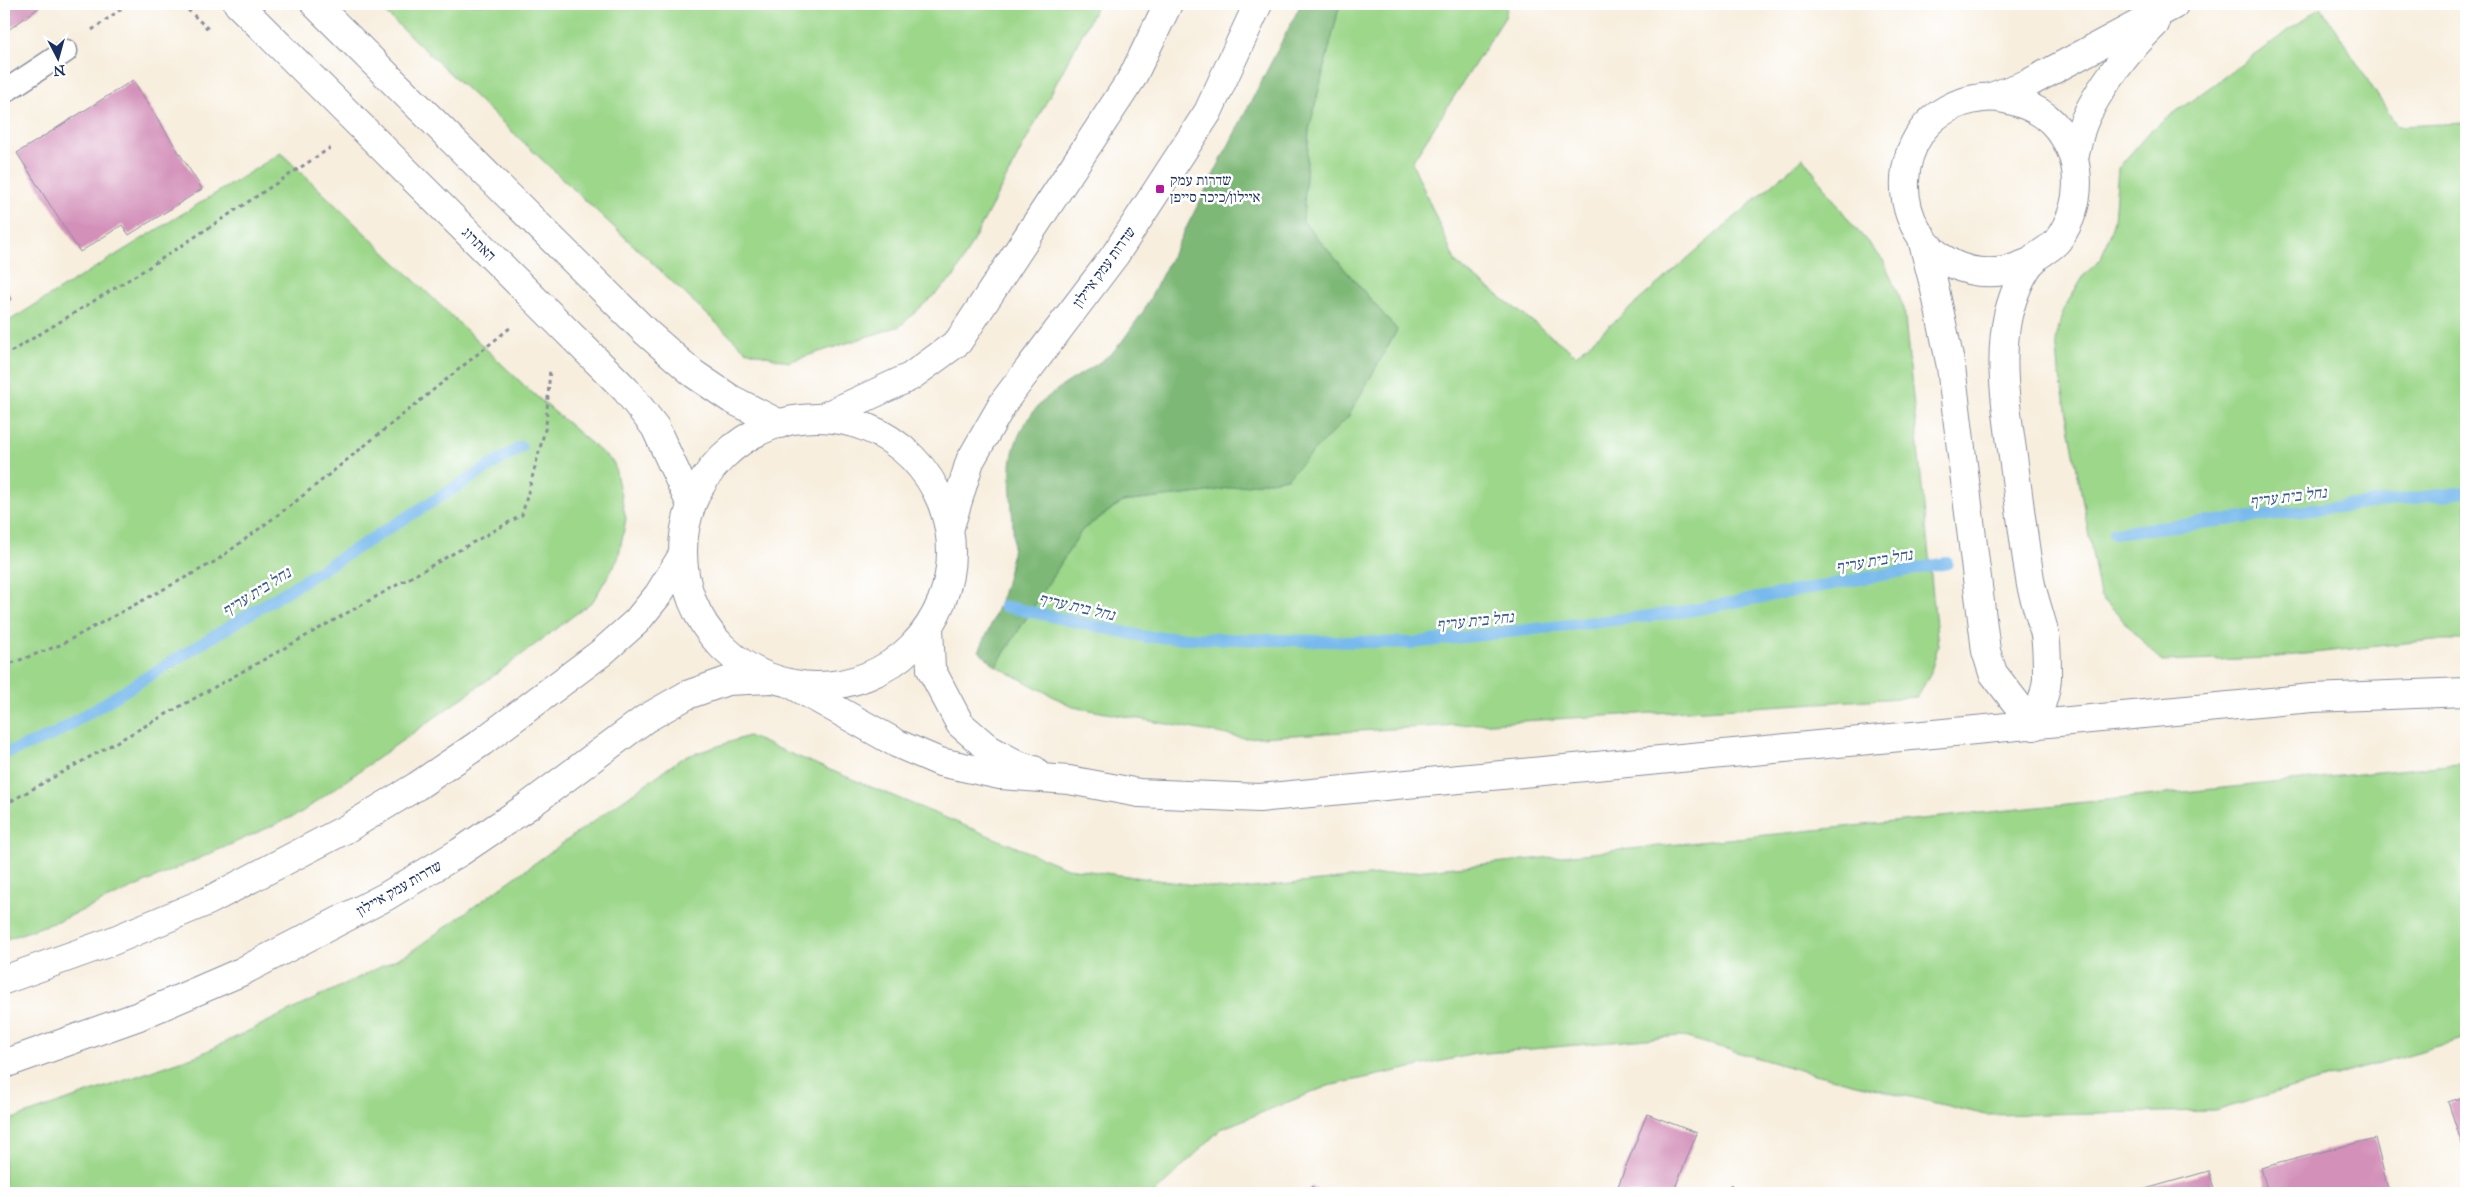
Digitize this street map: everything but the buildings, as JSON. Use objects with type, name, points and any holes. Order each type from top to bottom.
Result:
[{"type":"street","name":"האתרוג","points":[[238,4],[626,390],[656,427],[691,505]]},
{"type":"street","points":[[316,4],[647,333],[694,374],[724,394],[780,424]]},
{"type":"street","points":[[821,418],[910,377],[958,342],[1132,78],[1168,4]]},
{"type":"street","name":"שדרות עמק איילון","points":[[950,527],[970,460],[1005,400],[1115,255],[1208,112],[1258,4]]},
{"type":"street","points":[[1991,97],[2033,108],[2049,118],[2061,132],[2074,158],[2078,188],[2072,217],[2056,242],[2033,260],[2004,271],[1969,269],[1952,262],[1930,247],[1915,227],[1905,203],[1903,177],[1909,152],[1923,130],[1942,112],[1965,100],[1991,97],[2027,84],[2175,5]]},
{"type":"street","points":[[2074,158],[2083,124],[2105,86],[2134,45],[2175,5]]},
{"type":"street","points":[[1920,235],[1934,285],[1952,367],[1986,651],[1994,673],[2034,726]]},
{"type":"street","points":[[2033,260],[2016,289],[2008,317],[2004,389],[2028,564],[2034,598],[2045,638],[2047,679],[2034,726]]},
{"type":"street","points":[[1069,780],[1000,775],[940,762],[898,744],[782,682],[743,664],[718,644],[699,618],[686,588],[682,556],[684,530],[691,505],[706,476],[728,452],[755,433],[787,421],[821,418],[866,427],[904,450],[934,484],[950,527],[952,562],[944,596],[929,628],[931,669],[960,724],[989,749],[1018,765],[1069,780],[1139,793],[1259,798],[2034,726],[2312,698],[2466,692]]},
{"type":"street","points":[[4,980],[110,942],[208,901],[346,829],[418,786],[482,742],[601,653],[636,622],[658,595],[682,556]]},
{"type":"street","name":"שדרות עמק איילון","points":[[4,1064],[139,1016],[241,972],[386,898],[460,852],[528,806],[645,719],[687,695],[727,681],[782,682],[824,686],[855,681],[883,669],[908,651],[929,628]]},
{"type":"lane","points":[[4,92],[66,50]]},
{"type":"path","points":[[66,50],[128,4]]},
{"type":"path","points":[[4,356],[146,269],[362,126]]},
{"type":"path","points":[[4,666],[60,645],[216,561],[295,502],[516,323]]},
{"type":"path","points":[[4,805],[522,515],[546,426],[550,367]]},
{"type":"green space","points":[[376,4],[1098,4],[954,277],[900,326],[788,362],[745,350]]},
{"type":"green space","points":[[1301,4],[1340,4],[1309,130],[1303,221],[1397,330],[1348,417],[1287,478],[1200,493],[1122,502],[1082,530],[996,666],[979,651],[996,612],[1009,572],[1013,544],[1010,472],[1016,443],[1022,429],[1030,416],[1050,395],[1113,352],[1143,312]]},
{"type":"green space","points":[[1340,4],[1508,4],[1505,17],[1412,162],[1456,263],[1576,355],[1803,158],[1851,223],[1883,260],[1904,308],[1938,646],[1930,675],[1917,697],[1244,738],[1073,707],[996,666],[1082,530],[1122,502],[1200,493],[1287,478],[1348,417],[1397,330],[1303,221],[1309,130]]},
{"type":"green space","points":[[2321,7],[2397,126],[2466,123],[2466,640],[2433,640],[2268,658],[2162,662],[2100,596],[2059,371],[2056,338],[2063,310],[2085,274],[2101,259],[2114,220],[2118,168],[2152,129]]},
{"type":"green space","points":[[281,153],[529,390],[614,463],[626,519],[618,559],[593,601],[496,674],[299,814],[61,920],[4,940],[4,324]]},
{"type":"green space","points":[[748,736],[1067,868],[1232,890],[2466,763],[2466,1038],[2215,1111],[1986,1115],[1814,1074],[1680,1036],[1475,1054],[1328,1086],[1221,1129],[1155,1193],[4,1193],[4,1122],[201,1054],[409,953],[682,758]]},
{"type":"waterway","name":"נחל בית עריף","points":[[4,754],[53,735],[521,447]]},
{"type":"waterway","name":"נחל בית עריף","points":[[2114,533],[2466,492]]},
{"type":"waterway","name":"נחל בית עריף","points":[[1004,606],[1146,637],[1411,643],[1676,613],[1947,563]]},
{"type":"place","name":"שדרות עמק איילון/כיכר סייפן","points":[[1160,189]]}]
